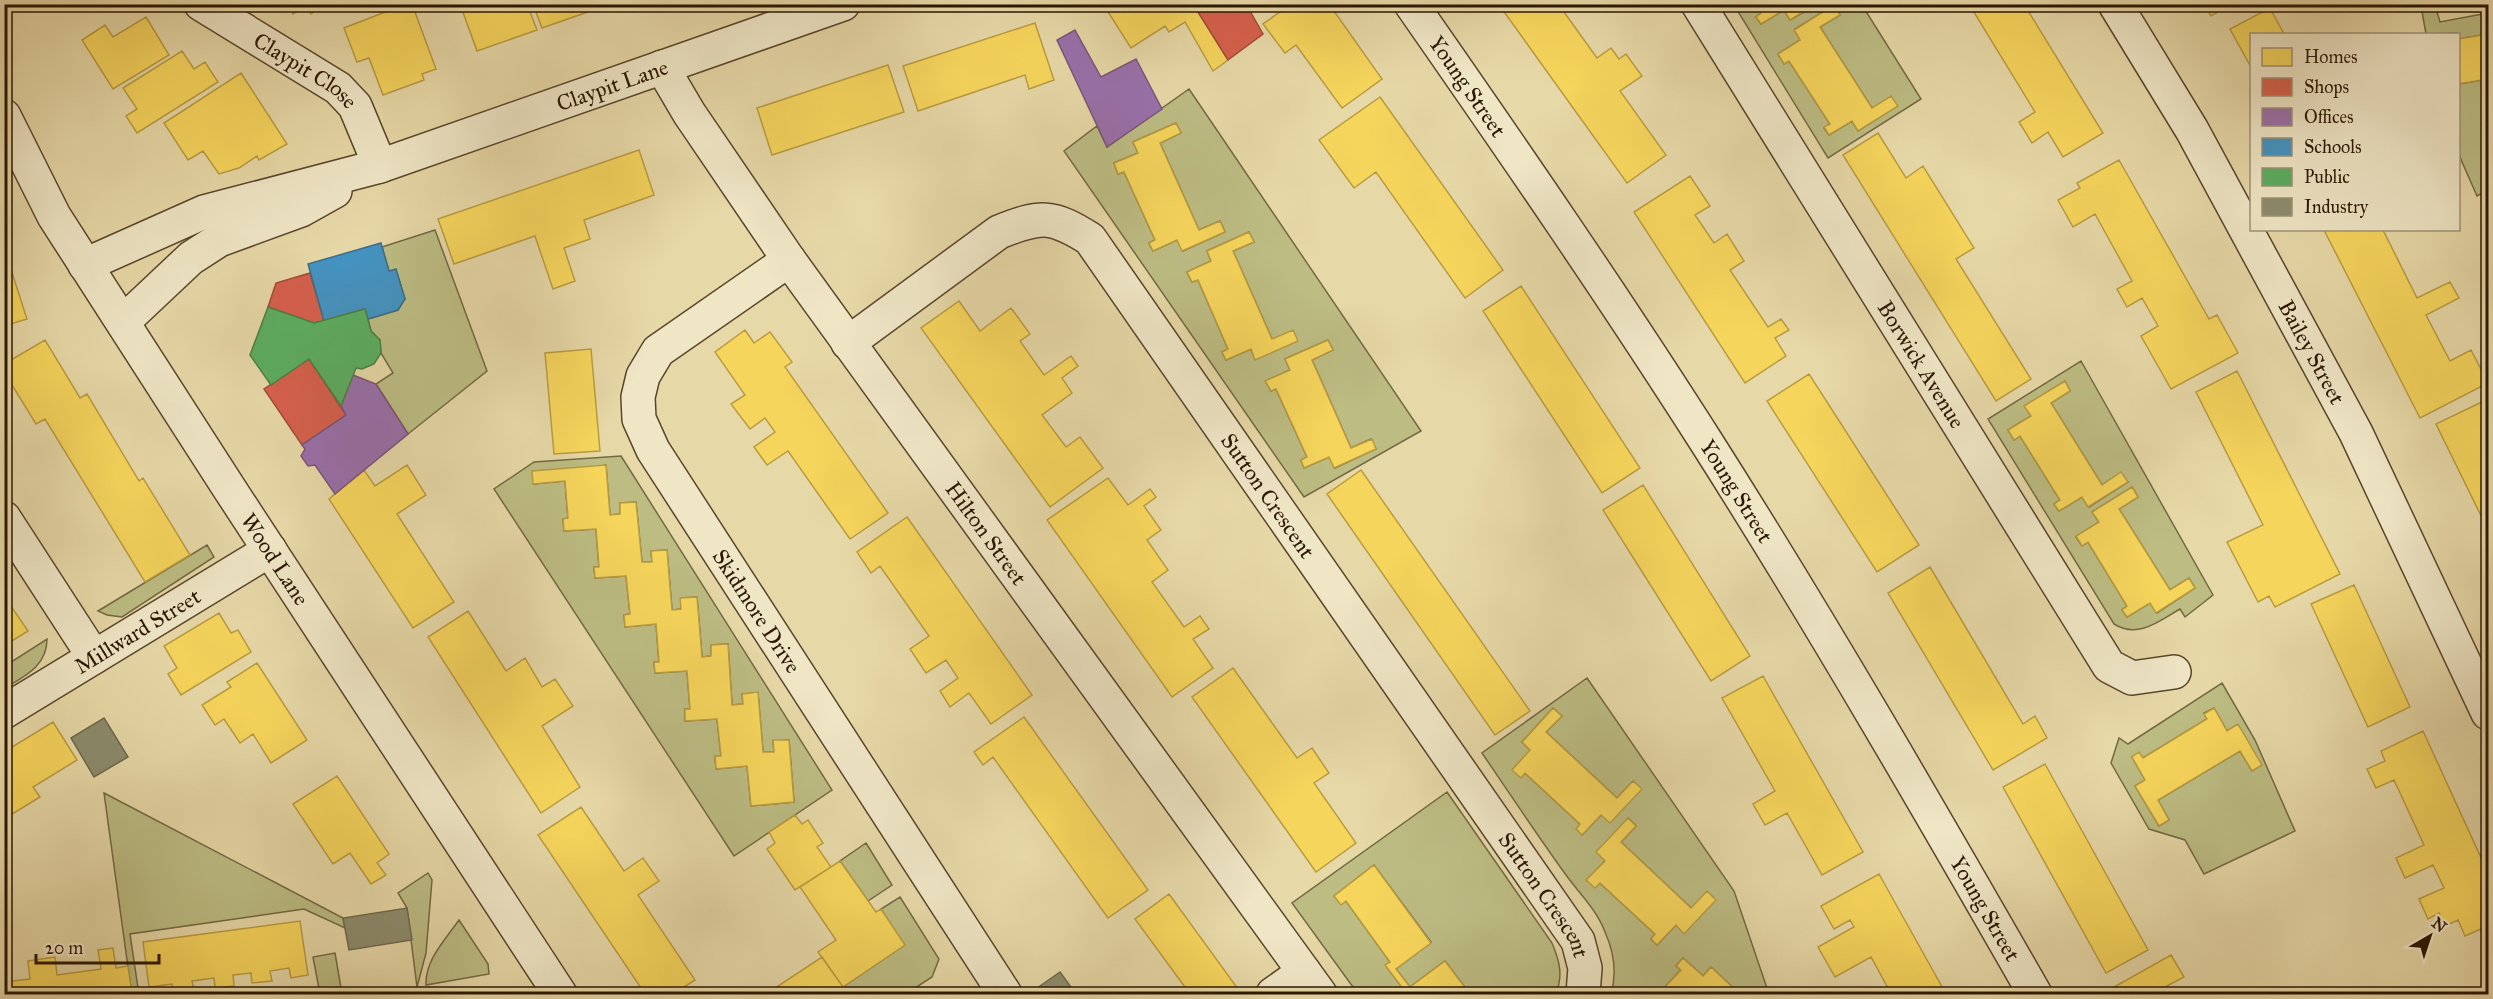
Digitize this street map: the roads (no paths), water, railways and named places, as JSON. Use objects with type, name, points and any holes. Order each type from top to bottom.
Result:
[{"type":"street","name":"Claypit Close","points":[[201,4],[338,88],[355,106],[380,166]]},
{"type":"street","name":"Claypit Lane","points":[[85,265],[204,212],[380,166],[843,4]]},
{"type":"street","name":"Borwick Avenue","points":[[1698,4],[2109,666],[2132,678],[2174,672]]},
{"type":"street","name":"Bailey Street","points":[[2115,4],[2192,130],[2356,433],[2488,713]]},
{"type":"street","name":"Young Street","points":[[1415,6],[1544,194],[1707,444],[1891,741],[2035,994]]},
{"type":"street","name":"Hilton Street","points":[[662,67],[689,113],[789,260],[1312,983]]},
{"type":"street","name":"Wood Lane","points":[[4,116],[54,216],[556,994]]},
{"type":"street","name":"Claypit Lane","points":[[123,322],[191,258],[219,240],[301,210],[380,166]]},
{"type":"street","name":"Sutton Crescent","points":[[848,343],[999,232],[1026,221],[1048,219],[1068,225],[1090,239],[1578,941],[1586,968],[1583,994]]},
{"type":"street","name":"Skidmore Drive","points":[[789,260],[658,351],[643,376],[638,397],[639,419],[653,450],[1005,994]]},
{"type":"street","points":[[4,518],[94,657]]},
{"type":"street","name":"Millward Street","points":[[4,712],[270,550]]},
{"type":"street","points":[[1273,994],[1312,983]]}]
